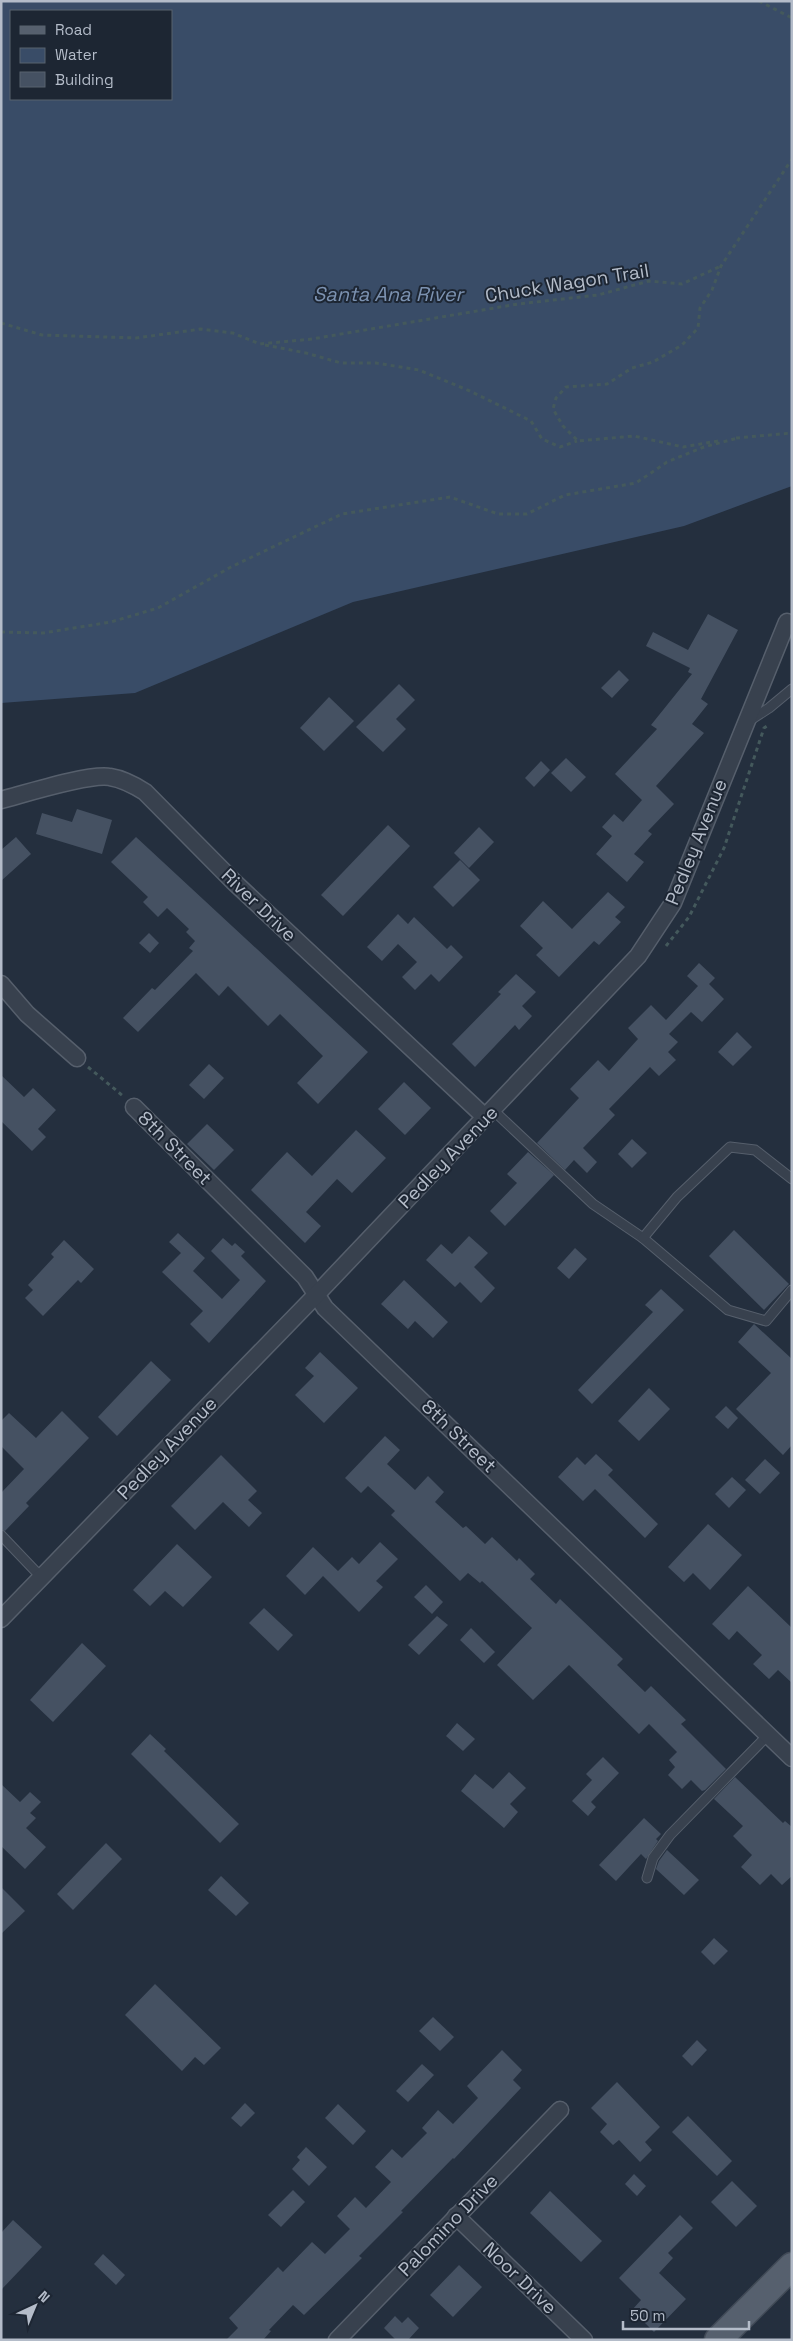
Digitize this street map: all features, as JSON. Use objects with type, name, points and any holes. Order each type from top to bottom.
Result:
[{"type":"main road","points":[[718,2340],[792,2266]]},
{"type":"street","name":"Pedley Avenue","points":[[1,1619],[317,1294],[638,956],[659,928],[673,903],[787,622]]},
{"type":"street","name":"River Drive","points":[[1,800],[81,780],[108,776],[128,782],[145,792],[234,882],[489,1113]]},
{"type":"street","points":[[1,984],[27,1014],[77,1058]]},
{"type":"street","name":"8th Street","points":[[134,1107],[305,1277],[326,1308],[792,1758]]},
{"type":"street","name":"Palomino Drive","points":[[337,2340],[560,2110]]},
{"type":"street","name":"Noor Drive","points":[[456,2216],[584,2340]]},
{"type":"lane","points":[[745,723],[769,708],[792,689]]},
{"type":"lane","points":[[489,1113],[593,1204],[643,1238],[728,1310],[766,1321],[792,1290]]},
{"type":"lane","points":[[643,1238],[677,1197],[730,1147],[755,1150],[792,1179]]},
{"type":"lane","points":[[1,1535],[41,1578]]},
{"type":"lane","points":[[647,1878],[653,1858],[670,1835],[768,1735]]},
{"type":"path","points":[[759,1],[792,18]]},
{"type":"path","points":[[578,441],[562,426],[553,409],[556,398],[566,387],[606,384],[632,368],[653,362],[682,345],[698,328],[700,308],[712,290],[722,266],[792,159]]},
{"type":"path","name":"Chuck Wagon Trail","points":[[1,323],[42,334],[136,338],[201,329],[233,333],[260,344],[312,339],[518,304],[598,295],[648,281],[682,284],[722,266]]},
{"type":"path","points":[[260,344],[306,353],[341,363],[376,363],[419,370],[470,391],[531,421],[542,439],[560,447],[578,441],[634,436],[683,447],[738,438],[792,433]]},
{"type":"path","points":[[1,632],[43,633],[111,622],[158,608],[231,568],[342,514],[450,497],[498,514],[527,514],[565,495],[636,483],[667,462],[704,447],[738,438]]},
{"type":"path","points":[[77,1058],[134,1107]]},
{"type":"water","name":"Santa Ana River","points":[[1,1],[792,1],[792,486],[684,526],[353,602],[135,693],[1,703]]},
{"type":"building","points":[[708,614],[738,630],[701,699],[708,704],[692,724],[704,733],[656,786],[674,804],[648,831],[652,834],[634,854],[644,862],[627,882],[596,854],[612,836],[602,827],[614,814],[623,822],[642,800],[615,774],[657,729],[651,725],[692,674],[688,672],[690,668],[646,646],[653,632],[688,650]]},
{"type":"building","points":[[619,670],[629,680],[612,698],[601,688]]},
{"type":"building","points":[[399,684],[415,700],[396,719],[406,729],[383,752],[356,727]]},
{"type":"building","points":[[329,697],[354,721],[324,751],[300,728]]},
{"type":"building","points":[[566,758],[586,777],[571,792],[551,773]]},
{"type":"building","points":[[541,761],[550,770],[534,787],[525,778]]},
{"type":"building","points":[[77,809],[112,820],[102,854],[36,834],[42,813],[72,822]]},
{"type":"building","points":[[388,825],[410,846],[343,916],[321,895]]},
{"type":"building","points":[[479,827],[494,842],[469,868],[454,853]]},
{"type":"building","points":[[16,837],[31,854],[1,881],[1,850]]},
{"type":"building","points":[[136,837],[368,1052],[318,1104],[297,1083],[323,1056],[280,1014],[268,1026],[228,986],[219,996],[196,973],[138,1032],[123,1018],[152,988],[155,990],[193,951],[189,948],[195,941],[186,932],[189,929],[167,908],[158,917],[143,902],[148,897],[111,862]]},
{"type":"building","points":[[460,860],[480,880],[453,907],[433,887]]},
{"type":"building","points":[[608,892],[625,907],[615,917],[621,922],[599,945],[594,941],[559,977],[536,955],[543,948],[520,926],[543,901],[572,929]]},
{"type":"building","points":[[398,914],[408,924],[414,917],[447,949],[451,945],[463,957],[439,982],[431,974],[415,990],[402,977],[417,962],[398,944],[382,961],[367,947]]},
{"type":"building","points":[[149,933],[159,943],[150,953],[139,943]]},
{"type":"building","points":[[699,963],[715,978],[709,984],[724,999],[702,1022],[691,1012],[669,1034],[678,1042],[668,1052],[676,1060],[659,1076],[650,1067],[609,1109],[615,1115],[583,1148],[597,1162],[587,1173],[574,1160],[565,1170],[537,1143],[579,1098],[570,1089],[598,1060],[609,1071],[638,1039],[628,1028],[651,1005],[666,1020],[698,986],[687,976]]},
{"type":"building","points":[[516,974],[536,992],[522,1006],[532,1016],[519,1030],[515,1025],[475,1067],[452,1044],[501,994],[498,992]]},
{"type":"building","points":[[737,1032],[752,1047],[733,1066],[718,1052]]},
{"type":"building","points":[[209,1064],[224,1078],[204,1099],[189,1085]]},
{"type":"building","points":[[1,1075],[24,1097],[33,1088],[56,1110],[38,1129],[46,1137],[32,1151],[1,1121]]},
{"type":"building","points":[[404,1082],[431,1108],[405,1135],[378,1109]]},
{"type":"building","points":[[207,1124],[234,1150],[214,1170],[187,1144]]},
{"type":"building","points":[[356,1130],[386,1158],[352,1193],[337,1179],[306,1212],[321,1226],[305,1243],[251,1190],[287,1152],[312,1176]]},
{"type":"building","points":[[632,1139],[647,1153],[632,1168],[618,1154]]},
{"type":"building","points":[[528,1152],[554,1175],[505,1226],[490,1211],[517,1183],[507,1174]]},
{"type":"building","points":[[734,1230],[789,1284],[764,1310],[709,1256]]},
{"type":"building","points":[[178,1233],[205,1258],[193,1271],[222,1299],[240,1280],[211,1251],[223,1238],[232,1246],[235,1243],[245,1252],[241,1256],[266,1281],[209,1343],[190,1324],[203,1311],[162,1272],[181,1253],[169,1242]]},
{"type":"building","points":[[469,1236],[488,1253],[474,1267],[495,1288],[481,1303],[460,1282],[455,1287],[426,1260],[441,1244],[452,1254]]},
{"type":"building","points":[[64,1240],[94,1269],[81,1283],[78,1280],[43,1316],[25,1298],[33,1290],[28,1285],[54,1257],[51,1254]]},
{"type":"building","points":[[575,1248],[587,1259],[569,1279],[557,1268]]},
{"type":"building","points":[[404,1280],[448,1322],[433,1338],[415,1321],[408,1329],[381,1304]]},
{"type":"building","points":[[661,1289],[684,1310],[592,1404],[578,1390],[653,1312],[645,1305]]},
{"type":"building","points":[[754,1324],[792,1359],[792,1445],[783,1455],[736,1409],[771,1373],[738,1342]]},
{"type":"building","points":[[320,1352],[358,1388],[324,1423],[295,1395],[314,1376],[305,1368]]},
{"type":"building","points":[[151,1361],[171,1380],[117,1436],[98,1417]]},
{"type":"building","points":[[649,1388],[670,1409],[639,1441],[618,1421]]},
{"type":"building","points":[[726,1406],[738,1418],[728,1429],[715,1417]]},
{"type":"building","points":[[62,1411],[89,1438],[26,1503],[29,1506],[5,1531],[1,1529],[1,1493],[24,1469],[1,1446],[1,1421],[9,1413],[36,1438]]},
{"type":"building","points":[[385,1436],[400,1450],[387,1464],[415,1490],[428,1476],[444,1492],[435,1502],[463,1528],[466,1526],[485,1544],[492,1537],[517,1561],[519,1558],[535,1574],[530,1579],[556,1604],[560,1599],[623,1659],[617,1665],[645,1692],[651,1686],[686,1720],[681,1724],[726,1769],[705,1790],[702,1791],[691,1780],[682,1789],[668,1775],[675,1767],[669,1760],[677,1752],[649,1724],[639,1734],[569,1665],[533,1700],[497,1665],[532,1628],[482,1581],[480,1583],[468,1573],[460,1581],[391,1515],[395,1511],[368,1486],[361,1493],[345,1478]]},
{"type":"building","points":[[596,1454],[613,1470],[608,1475],[658,1524],[645,1538],[595,1489],[583,1501],[558,1477],[577,1457],[585,1465]]},
{"type":"building","points":[[221,1455],[257,1491],[248,1500],[262,1513],[249,1527],[223,1502],[195,1530],[171,1506]]},
{"type":"building","points":[[765,1459],[780,1473],[760,1494],[745,1480]]},
{"type":"building","points":[[732,1477],[746,1490],[729,1508],[715,1494]]},
{"type":"building","points":[[708,1524],[742,1555],[710,1590],[693,1573],[684,1582],[668,1567]]},
{"type":"building","points":[[380,1542],[398,1559],[376,1581],[383,1587],[359,1612],[323,1576],[305,1595],[286,1576],[313,1547],[338,1571],[352,1557],[359,1564]]},
{"type":"building","points":[[177,1544],[212,1577],[183,1607],[165,1591],[150,1606],[133,1590]]},
{"type":"building","points":[[426,1585],[443,1602],[432,1614],[414,1597]]},
{"type":"building","points":[[748,1586],[792,1628],[792,1683],[778,1670],[769,1679],[753,1664],[762,1655],[737,1631],[729,1640],[712,1624]]},
{"type":"building","points":[[264,1608],[293,1635],[278,1651],[249,1623]]},
{"type":"building","points":[[437,1616],[448,1625],[419,1655],[408,1645]]},
{"type":"building","points":[[471,1628],[495,1652],[484,1663],[460,1640]]},
{"type":"building","points":[[82,1643],[106,1666],[53,1722],[30,1700]]},
{"type":"building","points":[[457,1723],[475,1739],[463,1751],[446,1736]]},
{"type":"building","points":[[150,1734],[166,1749],[164,1751],[239,1824],[220,1843],[131,1754]]},
{"type":"building","points":[[603,1757],[619,1773],[591,1802],[596,1807],[588,1816],[572,1801],[592,1780],[586,1774]]},
{"type":"building","points":[[509,1772],[526,1788],[510,1804],[518,1812],[504,1828],[461,1791],[475,1774],[493,1789]]},
{"type":"building","points":[[735,1777],[783,1823],[785,1821],[792,1827],[792,1876],[782,1885],[771,1874],[760,1885],[741,1867],[752,1855],[733,1836],[743,1826],[714,1799]]},
{"type":"building","points":[[1,1784],[20,1802],[30,1792],[41,1802],[30,1813],[36,1818],[26,1828],[46,1847],[25,1869],[1,1846]]},
{"type":"building","points":[[644,1818],[661,1834],[656,1839],[658,1841],[646,1859],[641,1854],[616,1881],[599,1865]]},
{"type":"building","points":[[106,1843],[122,1859],[73,1910],[57,1894]]},
{"type":"building","points":[[667,1850],[699,1880],[684,1895],[656,1869]]},
{"type":"building","points":[[221,1876],[249,1903],[236,1916],[208,1890]]},
{"type":"building","points":[[1,1887],[25,1911],[1,1934]]},
{"type":"building","points":[[714,1938],[728,1951],[714,1965],[701,1952]]},
{"type":"building","points":[[155,1984],[221,2048],[204,2065],[195,2057],[182,2071],[125,2015]]},
{"type":"building","points":[[433,2017],[454,2037],[440,2051],[419,2031]]},
{"type":"building","points":[[697,2040],[707,2050],[692,2066],[682,2056]]},
{"type":"building","points":[[502,2050],[522,2070],[513,2080],[521,2088],[454,2159],[401,2211],[403,2212],[359,2256],[362,2258],[304,2315],[293,2305],[269,2330],[271,2331],[263,2340],[226,2340],[238,2328],[229,2318],[278,2267],[283,2272],[312,2242],[325,2254],[350,2229],[337,2216],[355,2197],[366,2208],[391,2182],[375,2167],[392,2149],[402,2158],[427,2133],[422,2128],[438,2110],[453,2124],[478,2098],[467,2086]]},
{"type":"building","points":[[422,2064],[434,2075],[408,2102],[396,2091]]},
{"type":"building","points":[[617,2082],[660,2127],[645,2142],[652,2150],[640,2162],[619,2140],[613,2145],[600,2132],[607,2124],[591,2108]]},
{"type":"building","points":[[245,2103],[255,2113],[241,2127],[231,2118]]},
{"type":"building","points":[[338,2104],[366,2131],[353,2145],[325,2118]]},
{"type":"building","points":[[688,2116],[732,2161],[717,2176],[672,2132]]},
{"type":"building","points":[[306,2147],[327,2167],[309,2186],[292,2169],[300,2160],[297,2157]]},
{"type":"building","points":[[634,2174],[646,2186],[637,2196],[625,2184]]},
{"type":"building","points":[[732,2181],[757,2206],[736,2227],[711,2202]]},
{"type":"building","points":[[293,2190],[305,2202],[281,2227],[268,2215]]},
{"type":"building","points":[[550,2191],[602,2241],[581,2262],[530,2213]]},
{"type":"building","points":[[680,2215],[693,2228],[668,2253],[673,2258],[659,2273],[686,2299],[654,2332],[632,2310],[641,2300],[619,2278]]},
{"type":"building","points":[[13,2220],[42,2247],[1,2290],[1,2233]]},
{"type":"building","points":[[103,2254],[125,2275],[116,2285],[94,2264]]},
{"type":"building","points":[[459,2265],[482,2287],[453,2317],[430,2295]]},
{"type":"building","points":[[395,2316],[402,2323],[408,2317],[419,2328],[408,2340],[396,2340],[384,2328]]}]
